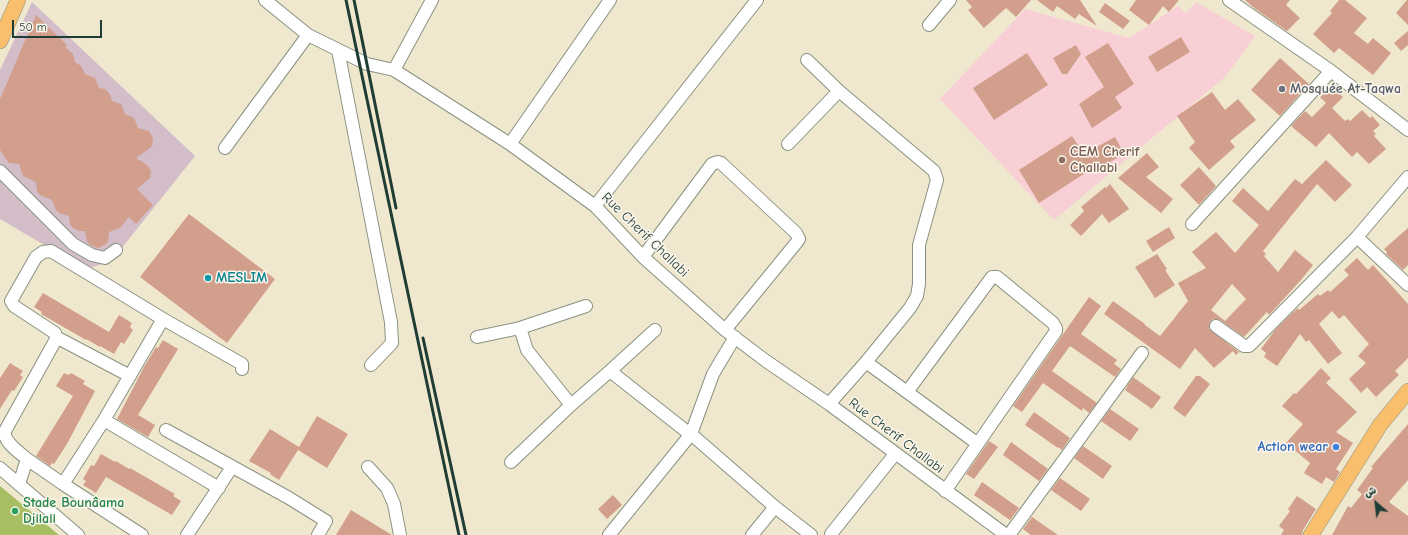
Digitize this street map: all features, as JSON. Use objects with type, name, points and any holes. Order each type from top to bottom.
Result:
[{"type":"main road","points":[[0,41],[18,0]]},
{"type":"main road","points":[[1311,535],[1380,425],[1408,391]]},
{"type":"street","name":"Rue Cherif Challabi","points":[[265,0],[308,35],[367,64],[394,70],[510,144],[595,206],[643,257],[730,333],[766,361],[829,404],[1007,535]]},
{"type":"street","points":[[394,70],[432,0]]},
{"type":"street","points":[[510,144],[610,0]]},
{"type":"street","points":[[595,206],[757,0]]},
{"type":"street","points":[[929,26],[950,0]]},
{"type":"street","points":[[1231,0],[1331,71],[1408,130]]},
{"type":"street","points":[[225,148],[308,35]]},
{"type":"street","points":[[338,50],[391,322],[392,343],[371,365]]},
{"type":"street","points":[[807,60],[839,91],[934,171],[937,180],[919,245],[919,284],[917,296],[910,308],[829,404]]},
{"type":"street","points":[[1192,224],[1331,71]]},
{"type":"street","points":[[788,144],[839,91]]},
{"type":"street","points":[[609,535],[691,434],[730,333],[799,239],[796,233],[721,162],[718,162],[712,164],[643,257]]},
{"type":"street","points":[[0,171],[73,244],[92,255],[105,258],[116,250]]},
{"type":"street","points":[[1216,326],[1244,346],[1249,346],[1357,237],[1408,177]]},
{"type":"street","points":[[1357,237],[1408,286]]},
{"type":"street","points":[[130,376],[56,337],[55,333],[14,306],[11,300],[36,257],[43,252],[51,251],[163,319],[242,364],[242,370]]},
{"type":"street","points":[[907,392],[992,277],[997,277],[1053,323],[1056,328],[1056,331],[945,490]]},
{"type":"street","points":[[477,338],[520,328],[586,306]]},
{"type":"street","points":[[63,484],[104,420],[163,319]]},
{"type":"street","points":[[520,328],[527,350],[571,405]]},
{"type":"street","points":[[511,462],[571,405],[655,330]]},
{"type":"street","points":[[56,337],[56,341],[5,431],[4,435],[6,440],[27,459],[142,535]]},
{"type":"street","points":[[1007,535],[1142,353]]},
{"type":"street","points":[[866,362],[978,444]]},
{"type":"street","points":[[610,371],[686,432],[691,434],[775,507],[811,535]]},
{"type":"street","points":[[104,420],[219,488]]},
{"type":"street","points":[[166,430],[289,498],[326,521],[318,535]]},
{"type":"street","points":[[831,535],[895,454]]},
{"type":"street","points":[[19,484],[27,459]]},
{"type":"street","points":[[186,535],[232,467]]},
{"type":"street","points":[[368,467],[387,488],[394,504],[400,535]]},
{"type":"street","points":[[0,468],[78,535]]},
{"type":"street","points":[[752,535],[775,507]]},
{"type":"shaded area","points":[[32,2],[195,156],[113,259],[106,263],[85,269],[0,219],[0,70]]},
{"type":"shaded area","name":"CEM Cherif Challabi","points":[[1196,2],[1255,36],[1225,77],[1054,220],[940,99],[1025,9],[1129,38],[1178,6],[1186,13]]},
{"type":"green space","name":"Stade Bounâama Djilali","points":[[0,486],[59,535],[0,535]]},
{"type":"building","points":[[966,0],[1031,0],[1016,17],[1006,8],[984,28],[968,10],[972,7]]},
{"type":"building","points":[[1037,0],[1080,0],[1097,26],[1079,14],[1075,19],[1057,6],[1053,12]]},
{"type":"building","points":[[1136,0],[1179,0],[1169,12],[1163,6],[1149,25],[1129,10]]},
{"type":"building","points":[[1245,0],[1290,0],[1286,5],[1300,18],[1287,31]]},
{"type":"building","points":[[1339,0],[1345,0],[1367,18],[1354,33],[1368,44],[1373,38],[1391,53],[1373,75],[1339,48],[1334,53],[1313,34],[1332,13],[1330,11]]},
{"type":"building","points":[[1408,0],[1408,25],[1396,13]]},
{"type":"building","points":[[1105,3],[1130,21],[1123,29],[1099,12]]},
{"type":"building","points":[[36,15],[67,45],[65,47],[73,54],[75,62],[81,66],[85,74],[95,78],[99,88],[105,89],[110,94],[112,101],[121,104],[125,114],[134,118],[138,128],[149,131],[153,138],[150,148],[136,158],[147,165],[151,171],[150,178],[137,189],[153,205],[136,224],[129,217],[120,228],[109,232],[108,241],[99,248],[89,244],[85,231],[79,231],[73,228],[70,224],[69,216],[59,213],[56,210],[52,200],[39,194],[37,191],[36,182],[23,176],[19,164],[9,163],[0,150],[0,99]]},
{"type":"building","points":[[1408,31],[1408,45],[1401,51],[1394,43]]},
{"type":"building","points":[[1181,37],[1190,52],[1157,72],[1148,57]]},
{"type":"building","points":[[1108,43],[1134,84],[1115,97],[1122,108],[1092,128],[1079,104],[1104,87],[1085,57]]},
{"type":"building","points":[[1076,45],[1081,54],[1067,74],[1062,74],[1053,58]]},
{"type":"building","points":[[1027,53],[1048,85],[994,120],[973,88]]},
{"type":"building","name":"Mosquée At-Taqwa","points":[[1280,58],[1309,84],[1280,116],[1251,90]]},
{"type":"building","points":[[1331,86],[1343,97],[1332,108],[1345,121],[1348,119],[1350,121],[1362,110],[1370,118],[1372,116],[1380,125],[1373,131],[1376,134],[1374,136],[1386,149],[1369,164],[1357,152],[1352,157],[1329,133],[1316,147],[1291,126],[1305,111],[1312,117],[1326,103],[1320,97]]},
{"type":"building","points":[[1212,92],[1225,110],[1238,99],[1256,120],[1230,141],[1235,147],[1209,170],[1189,148],[1195,142],[1177,116]]},
{"type":"building","points":[[1072,136],[1084,154],[1115,137],[1124,154],[1103,166],[1097,161],[1094,163],[1096,166],[1039,203],[1019,170]]},
{"type":"building","points":[[1147,153],[1159,167],[1146,177],[1173,199],[1161,213],[1118,178]]},
{"type":"building","points":[[1326,160],[1352,185],[1335,202],[1317,184],[1263,251],[1266,254],[1264,256],[1278,272],[1295,250],[1313,265],[1269,315],[1267,312],[1244,337],[1220,320],[1213,319],[1210,322],[1209,329],[1239,352],[1236,355],[1233,351],[1214,368],[1195,348],[1180,369],[1104,314],[1113,301],[1160,336],[1188,301],[1178,283],[1206,268],[1192,252],[1216,232],[1235,253],[1259,225],[1232,201],[1243,188],[1268,211],[1295,179],[1302,184]],"holes":[[[1232,284],[1246,299],[1225,321],[1211,310]]]},
{"type":"building","points":[[1199,167],[1216,186],[1199,205],[1180,185]]},
{"type":"building","points":[[1110,184],[1129,209],[1109,223],[1102,214],[1081,236],[1070,225],[1084,211],[1081,207]]},
{"type":"building","name":"MESLIM","points":[[189,214],[275,279],[227,343],[140,277]]},
{"type":"building","points":[[1169,227],[1175,238],[1153,252],[1146,241]]},
{"type":"building","points":[[1408,228],[1408,265],[1403,270],[1386,254],[1387,252],[1384,249]]},
{"type":"building","points":[[1157,254],[1175,285],[1155,298],[1135,267]]},
{"type":"building","points":[[1357,258],[1368,270],[1373,265],[1408,304],[1408,358],[1395,371],[1399,375],[1376,397],[1367,387],[1361,393],[1349,379],[1366,363],[1358,356],[1369,344],[1344,315],[1339,319],[1332,311],[1319,324],[1342,353],[1328,364],[1309,340],[1306,342],[1300,334],[1277,366],[1264,357],[1266,353],[1261,349],[1275,330],[1292,313],[1298,308],[1299,310],[1318,294],[1320,296],[1328,290],[1330,292],[1349,275],[1344,270]]},
{"type":"building","points":[[43,293],[109,332],[119,315],[132,323],[130,327],[133,330],[124,344],[121,342],[114,354],[41,314],[42,312],[34,307]]},
{"type":"building","points":[[1089,297],[1101,306],[1081,334],[1117,360],[1114,364],[1121,369],[1115,377],[1070,346],[1052,371],[1097,403],[1089,413],[1083,408],[1082,411],[1043,383],[1022,412],[1013,406]]},
{"type":"building","points":[[163,340],[178,349],[138,415],[155,425],[148,437],[117,419],[144,367],[156,347],[158,348]]},
{"type":"building","points":[[10,363],[23,371],[20,375],[23,377],[14,391],[12,390],[0,409],[0,378]]},
{"type":"building","points":[[1321,368],[1331,378],[1326,383],[1357,412],[1336,432],[1353,443],[1336,469],[1340,472],[1334,482],[1326,477],[1322,484],[1304,473],[1310,463],[1286,443],[1303,424],[1282,406]]},
{"type":"building","points":[[64,373],[69,375],[71,373],[85,381],[83,384],[95,391],[67,444],[54,464],[52,463],[50,466],[36,456],[73,396],[56,386]]},
{"type":"building","points":[[1196,376],[1200,376],[1210,384],[1185,417],[1173,408]]},
{"type":"building","points":[[1133,377],[1161,397],[1152,409],[1125,390]]},
{"type":"building","points":[[1110,409],[1139,429],[1130,441],[1101,421]]},
{"type":"building","points":[[1034,412],[1070,438],[1062,450],[1025,425]]},
{"type":"building","points":[[317,416],[348,434],[327,468],[298,450],[279,480],[270,474],[271,473],[249,461],[270,429],[299,447]]},
{"type":"building","points":[[1408,424],[1408,480],[1389,502],[1408,516],[1408,535],[1332,535],[1348,506],[1351,508],[1362,494],[1357,490],[1373,468],[1371,467]]},
{"type":"building","points":[[989,441],[998,447],[974,479],[966,474]]},
{"type":"building","points":[[1011,442],[1048,469],[1039,481],[1003,455]]},
{"type":"building","points":[[1083,446],[1112,466],[1103,479],[1074,458]]},
{"type":"building","points":[[101,454],[129,469],[130,468],[175,494],[173,496],[181,501],[172,515],[106,477],[96,493],[83,485],[86,481],[83,479],[91,465],[94,466]]},
{"type":"building","points":[[1060,478],[1090,499],[1081,511],[1051,490]]},
{"type":"building","points":[[982,482],[1019,508],[1010,520],[974,495]]},
{"type":"building","points":[[613,495],[622,505],[607,519],[598,509]]},
{"type":"building","points":[[1297,496],[1316,509],[1303,530],[1302,535],[1281,535],[1284,530],[1279,526],[1290,511],[1288,509]]},
{"type":"building","points":[[351,510],[392,535],[336,535]]},
{"type":"building","points":[[1032,517],[1058,535],[1031,535],[1023,529]]},
{"type":"railway","points":[[346,0],[459,535]]},
{"type":"railway","points":[[354,0],[396,208]]},
{"type":"railway","points":[[423,338],[466,535]]},
{"type":"place","name":"Mosquée At-Taqwa","points":[[1282,89]]},
{"type":"place","name":"CEM Cherif Challabi","points":[[1062,160]]},
{"type":"place","name":"MESLIM","points":[[208,278]]},
{"type":"place","name":"Action wear","points":[[1336,447]]},
{"type":"place","name":"Stade Bounâama Djilali","points":[[15,511]]}]
